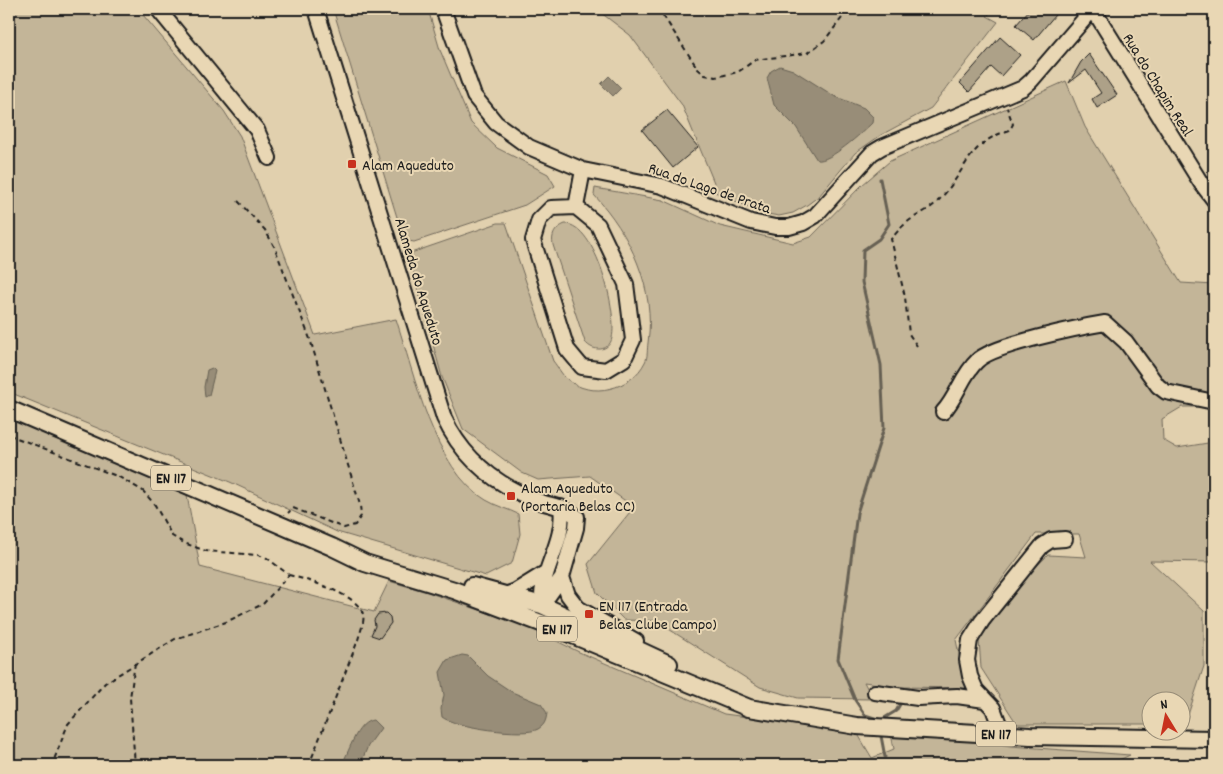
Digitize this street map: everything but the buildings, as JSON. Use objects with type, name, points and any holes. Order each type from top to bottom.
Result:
[{"type":"main road","name":"EN 117","points":[[9,409],[332,547],[365,563],[454,590],[559,630],[749,708],[857,726],[1003,735],[1214,739]]},
{"type":"main road","name":"EN 117","points":[[332,547],[542,605],[669,664],[745,702],[779,714]]},
{"type":"main road","points":[[454,590],[522,607],[542,605],[559,630]]},
{"type":"street","points":[[158,9],[257,130],[269,158]]},
{"type":"street","name":"Alameda do Aqueduto","points":[[316,9],[444,418],[452,434],[478,466],[507,487],[541,502],[561,508],[577,517],[576,528],[562,578],[542,605]]},
{"type":"street","name":"Rua do Lago de Prata","points":[[443,9],[474,96],[496,123],[528,147],[583,170],[662,186],[751,222],[774,227],[789,227],[815,216],[872,153],[1004,96],[1031,81],[1093,9]]},
{"type":"street","name":"Rua do Chapim Real","points":[[1093,9],[1201,183],[1214,200]]},
{"type":"street","points":[[576,207],[583,170]]},
{"type":"street","points":[[576,207],[598,224],[626,284],[633,340],[624,359],[606,370],[582,367],[567,349],[534,240],[539,220],[551,208],[576,207]]},
{"type":"street","points":[[943,412],[951,403],[970,367],[979,358],[1003,348],[1086,326],[1105,323],[1126,342],[1158,386],[1166,392],[1214,402]]},
{"type":"street","points":[[542,605],[541,592],[545,573],[561,531],[561,508]]},
{"type":"street","points":[[1003,735],[993,708],[976,690],[970,676],[967,660],[970,640],[1042,546],[1051,540],[1065,539]]},
{"type":"street","points":[[504,594],[516,591],[545,573]]},
{"type":"street","points":[[562,578],[573,603],[585,614],[643,645],[669,664]]},
{"type":"street","points":[[875,692],[918,698],[957,696],[985,700]]},
{"type":"path","points":[[656,9],[664,17],[698,69],[705,75],[716,76],[738,72],[755,60],[807,53],[824,41],[849,9]]},
{"type":"path","points":[[917,346],[909,334],[904,297],[891,239],[904,224],[937,202],[951,186],[976,149],[992,136],[1010,130],[1013,124],[1004,96]]},
{"type":"path","points":[[238,201],[265,230],[274,246],[310,339],[360,505],[361,516],[355,525],[344,528],[293,508],[278,524]]},
{"type":"path","points":[[9,435],[120,478],[143,492],[155,505],[172,536],[184,543],[206,551],[267,558],[288,575],[320,585],[356,602],[361,608],[364,619],[358,640],[309,765]]},
{"type":"path","points":[[52,765],[68,724],[105,683],[175,639],[226,622],[263,604],[288,575]]},
{"type":"path","points":[[135,663],[130,698],[136,765]]},
{"type":"shaded area","points":[[9,9],[138,9],[224,111],[240,136],[315,335],[396,319],[428,418],[439,444],[453,467],[468,486],[486,500],[518,514],[520,534],[512,563],[486,576],[337,532],[230,482],[9,392]]},
{"type":"shaded area","points":[[333,9],[428,9],[440,50],[471,123],[497,148],[548,174],[555,186],[525,205],[414,242],[404,240]]},
{"type":"shaded area","points":[[596,9],[994,9],[987,16],[998,22],[931,108],[881,135],[855,153],[819,196],[793,213],[779,216],[762,213],[715,192],[715,185],[682,105],[630,35]]},
{"type":"shaded area","points":[[780,66],[793,70],[834,96],[864,108],[873,117],[872,123],[837,152],[822,160],[817,160],[796,127],[774,105],[767,78],[771,71]]},
{"type":"shaded area","points":[[609,76],[621,88],[613,96],[601,84]]},
{"type":"shaded area","points":[[1066,81],[1085,127],[1181,283],[1214,285],[1214,407],[1182,407],[1162,419],[1163,440],[1177,448],[1214,442],[1214,562],[1150,561],[1204,611],[1204,666],[1190,709],[1190,692],[1140,692],[1140,724],[1017,724],[981,668],[979,640],[1020,582],[1048,555],[1086,557],[1079,534],[1036,534],[956,640],[966,688],[899,687],[864,682],[873,699],[798,698],[760,687],[656,621],[624,620],[597,593],[588,564],[634,507],[590,476],[538,480],[522,473],[463,429],[442,377],[408,254],[498,223],[506,223],[553,361],[565,377],[577,385],[587,389],[599,390],[610,388],[621,385],[631,379],[646,360],[649,323],[648,302],[644,282],[629,244],[607,210],[594,195],[595,188],[663,200],[720,226],[793,243],[811,237],[862,185],[890,161]]},
{"type":"shaded area","points":[[565,224],[576,228],[586,238],[595,253],[608,291],[613,326],[610,343],[604,348],[592,348],[585,342],[553,245],[554,232]]},
{"type":"shaded area","points":[[212,368],[215,371],[209,395],[205,397],[204,387],[207,370]]},
{"type":"shaded area","points":[[9,418],[187,495],[200,567],[374,612],[389,581],[526,626],[579,652],[724,714],[856,731],[872,758],[894,749],[891,734],[983,741],[1010,746],[1130,755],[1109,765],[9,765]]},
{"type":"shaded area","points":[[462,655],[468,656],[488,676],[512,692],[541,704],[547,713],[546,720],[542,726],[531,731],[519,732],[490,730],[460,724],[442,717],[441,709],[444,695],[440,672],[447,660]]},
{"type":"shaded area","points":[[373,720],[381,728],[368,746],[360,765],[347,765],[345,758],[356,735],[363,725]]},
{"type":"waterway","points":[[880,179],[889,224],[879,239],[863,250],[862,282],[881,365],[884,428],[857,513],[838,659],[855,700],[865,715],[881,720],[896,711],[902,701]]},
{"type":"waterway","points":[[881,736],[885,757]]},
{"type":"place","name":"Alam Aqueduto","points":[[352,164]]},
{"type":"place","name":"Alam Aqueduto (Portaria Belas CC)","points":[[511,496]]},
{"type":"place","name":"EN 117 (Entrada Belas Clube Campo)","points":[[589,614]]}]
